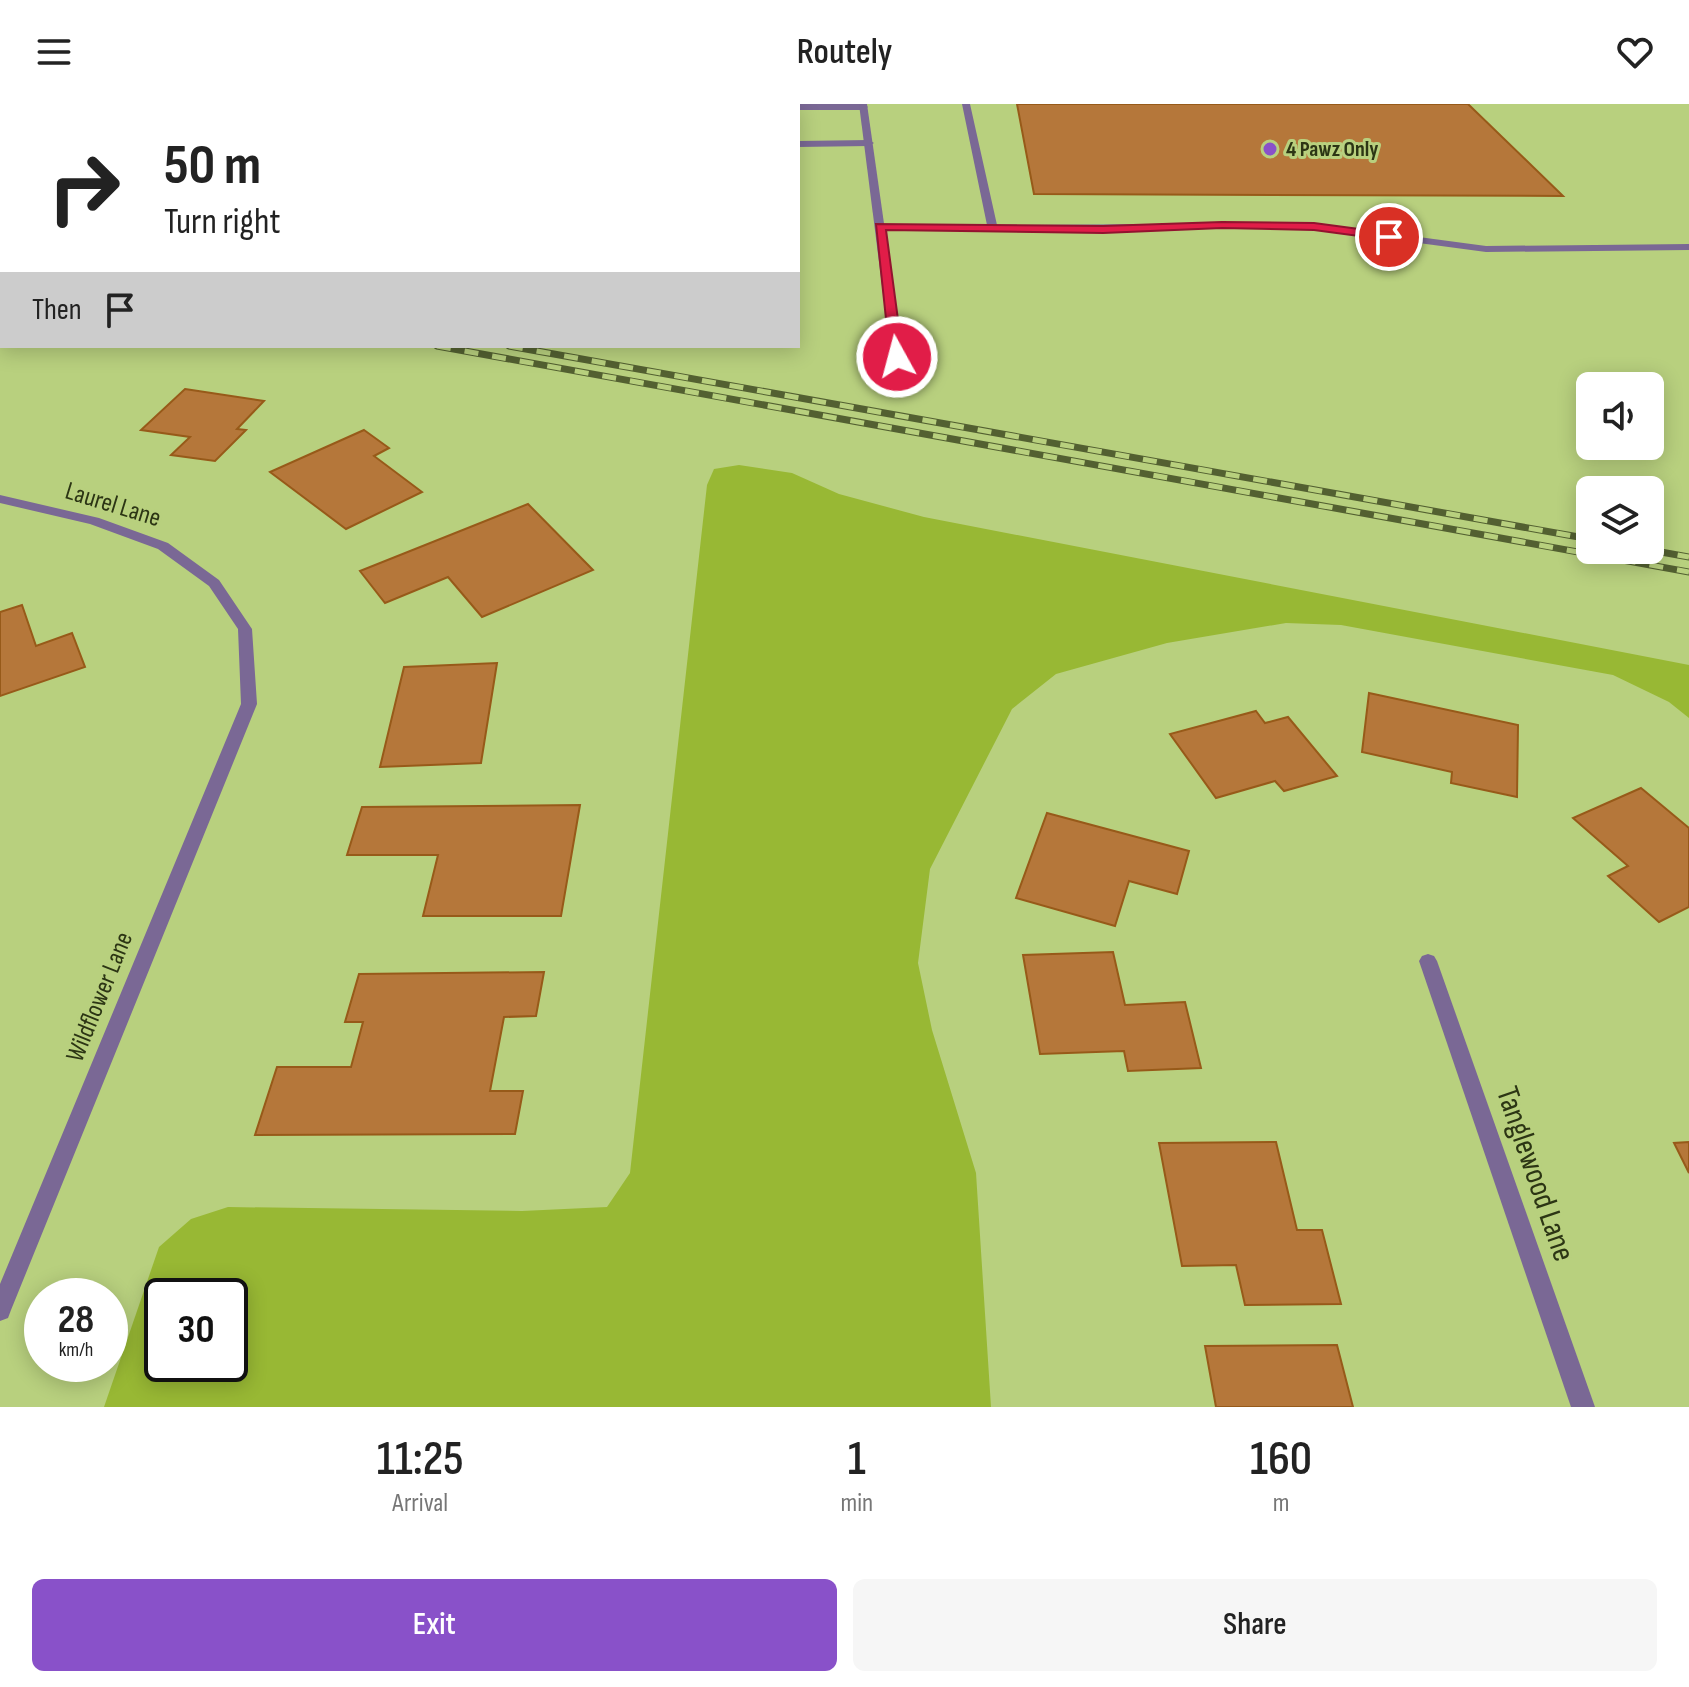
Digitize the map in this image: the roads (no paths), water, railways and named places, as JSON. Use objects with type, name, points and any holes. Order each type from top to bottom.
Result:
[{"type":"street","points":[[966,104],[993,228]]},
{"type":"street","points":[[800,107],[864,105],[897,357]]},
{"type":"street","points":[[800,144],[869,143]]},
{"type":"street","points":[[880,227],[1314,226],[1486,249],[1689,247]]},
{"type":"street","name":"Laurel Lane","points":[[0,499],[94,521],[163,546],[214,583],[245,629],[249,704]]},
{"type":"street","name":"Wildflower Lane","points":[[0,1310],[249,704]]},
{"type":"street","name":"Tanglewood Lane","points":[[1428,961],[1583,1407]]},
{"type":"railway","points":[[448,348],[1689,572]]},
{"type":"railway","points":[[520,348],[1576,537]]},
{"type":"railway","points":[[1664,553],[1689,557]]},
{"type":"place","name":"4 Pawz Only","points":[[1270,149]]}]
